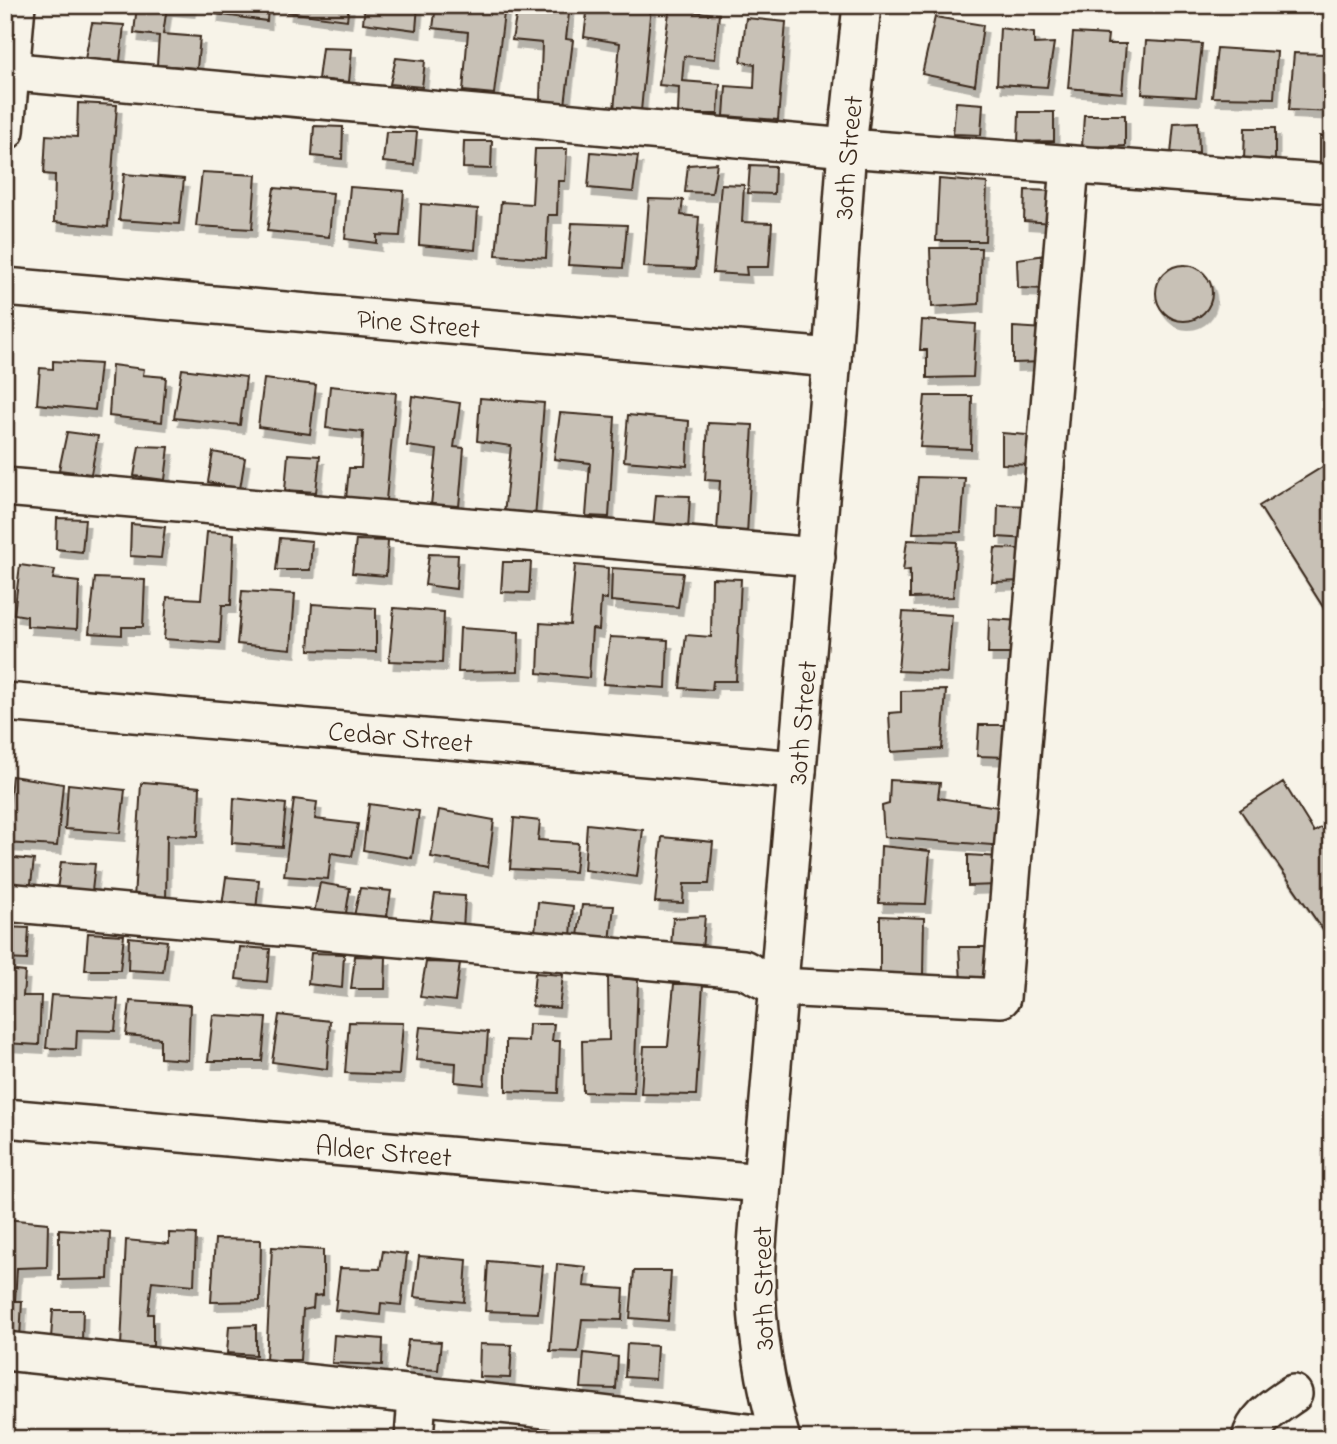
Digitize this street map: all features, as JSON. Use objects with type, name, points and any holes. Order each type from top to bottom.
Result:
[{"type":"street","points":[[5,131],[8,71],[16,5]]},
{"type":"street","name":"30th Street","points":[[780,1438],[769,1398],[760,1336],[756,1274],[816,558],[847,148],[862,5]]},
{"type":"street","points":[[8,71],[847,148],[1332,184]]},
{"type":"street","points":[[5,902],[743,969],[778,987],[1001,998],[1070,165]]},
{"type":"street","name":"Pine Street","points":[[5,287],[832,358]]},
{"type":"street","points":[[5,487],[816,558]]},
{"type":"street","name":"Cedar Street","points":[[5,702],[797,770]]},
{"type":"street","name":"Alder Street","points":[[5,1118],[762,1183]]},
{"type":"street","points":[[5,1351],[593,1414],[780,1438]]},
{"type":"street","points":[[1251,1439],[1253,1427],[1293,1394]]},
{"type":"street","points":[[414,1439],[417,1397]]},
{"type":"building","points":[[137,5],[191,5],[190,9],[167,7],[163,34],[200,37],[197,68],[157,65],[159,36],[134,33]]},
{"type":"building","points":[[215,5],[268,5],[267,21],[214,14]]},
{"type":"building","points":[[288,5],[349,5],[347,20],[287,12]]},
{"type":"building","points":[[365,5],[418,5],[416,30],[363,23]]},
{"type":"building","points":[[436,5],[505,5],[494,94],[463,91],[468,32],[433,28]]},
{"type":"building","points":[[518,5],[570,5],[566,39],[573,40],[565,105],[540,100],[542,43],[512,40]]},
{"type":"building","points":[[588,5],[651,5],[641,111],[614,110],[620,43],[584,37]]},
{"type":"building","points":[[670,5],[696,5],[696,12],[719,14],[715,59],[684,56],[682,81],[720,84],[718,114],[678,114],[679,87],[659,85]]},
{"type":"building","points":[[935,17],[983,25],[975,85],[922,74]]},
{"type":"building","points":[[746,18],[786,22],[778,120],[724,116],[726,86],[754,88],[755,64],[741,62]]},
{"type":"building","points":[[92,23],[124,25],[120,61],[85,59]]},
{"type":"building","points":[[1000,28],[1034,33],[1034,44],[1054,43],[1047,87],[997,84]]},
{"type":"building","points":[[1073,33],[1108,35],[1107,44],[1126,44],[1122,93],[1068,88]]},
{"type":"building","points":[[1146,41],[1202,44],[1196,97],[1142,94]]},
{"type":"building","points":[[322,48],[352,49],[349,82],[318,79]]},
{"type":"building","points":[[1217,48],[1277,52],[1274,98],[1212,97]]},
{"type":"building","points":[[1294,53],[1326,54],[1325,63],[1332,63],[1332,112],[1289,110]]},
{"type":"building","points":[[396,58],[425,61],[422,87],[390,84]]},
{"type":"building","points":[[956,102],[983,104],[981,135],[953,134]]},
{"type":"building","points":[[78,103],[117,105],[108,227],[54,222],[55,175],[44,174],[46,135],[77,137]]},
{"type":"building","points":[[1019,112],[1054,112],[1054,141],[1018,142]]},
{"type":"building","points":[[1084,115],[1125,115],[1125,146],[1082,147]]},
{"type":"building","points":[[1198,122],[1199,153],[1171,154],[1174,123]]},
{"type":"building","points":[[314,126],[343,127],[342,159],[312,156]]},
{"type":"building","points":[[1245,128],[1275,128],[1275,160],[1244,159]]},
{"type":"building","points":[[386,132],[417,132],[414,165],[383,162]]},
{"type":"building","points":[[1320,136],[1332,136],[1332,169],[1320,170]]},
{"type":"building","points":[[464,141],[492,141],[491,169],[463,168]]},
{"type":"building","points":[[535,149],[567,149],[565,181],[558,181],[557,215],[548,215],[546,258],[496,255],[501,202],[532,204]]},
{"type":"building","points":[[591,152],[638,156],[633,192],[588,188]]},
{"type":"building","points":[[717,163],[712,193],[685,192],[688,165]]},
{"type":"building","points":[[750,165],[775,166],[774,194],[748,193]]},
{"type":"building","points":[[202,172],[256,175],[252,229],[196,226]]},
{"type":"building","points":[[124,174],[184,179],[179,224],[119,220]]},
{"type":"building","points":[[939,179],[987,183],[985,241],[936,241]]},
{"type":"building","points":[[721,184],[744,185],[742,222],[772,223],[769,267],[746,267],[747,275],[713,273]]},
{"type":"building","points":[[350,187],[404,191],[400,236],[377,235],[377,243],[345,239]]},
{"type":"building","points":[[274,188],[333,193],[329,237],[267,231]]},
{"type":"building","points":[[1025,190],[1056,191],[1054,223],[1024,221]]},
{"type":"building","points":[[649,199],[683,200],[681,215],[699,217],[695,269],[644,267]]},
{"type":"building","points":[[421,204],[478,209],[475,250],[419,245]]},
{"type":"building","points":[[572,223],[627,225],[623,268],[568,265]]},
{"type":"building","points":[[930,248],[981,248],[979,304],[932,307]]},
{"type":"building","points":[[1046,255],[1048,289],[1018,288],[1017,259]]},
{"type":"building","points":[[1178,265],[1190,265],[1200,269],[1208,277],[1212,293],[1208,309],[1200,317],[1190,321],[1178,321],[1168,317],[1160,309],[1156,299],[1156,287],[1160,277],[1168,269]]},
{"type":"building","points":[[922,320],[976,324],[973,377],[927,378],[927,350],[920,350]]},
{"type":"building","points":[[1013,327],[1045,329],[1044,362],[1013,363]]},
{"type":"building","points":[[53,361],[100,364],[95,410],[37,404],[40,368],[53,369]]},
{"type":"building","points":[[112,365],[144,369],[143,375],[166,377],[162,422],[109,416]]},
{"type":"building","points":[[182,369],[246,377],[240,425],[174,418]]},
{"type":"building","points":[[264,379],[316,385],[310,434],[258,427]]},
{"type":"building","points":[[330,386],[396,393],[386,500],[346,499],[349,468],[361,468],[363,432],[326,428]]},
{"type":"building","points":[[412,396],[460,403],[454,447],[464,448],[459,507],[431,505],[437,450],[407,446]]},
{"type":"building","points":[[925,396],[972,396],[971,449],[920,447]]},
{"type":"building","points":[[480,398],[544,403],[535,518],[504,515],[511,446],[477,441]]},
{"type":"building","points":[[560,413],[615,417],[609,517],[586,516],[590,463],[554,459]]},
{"type":"building","points":[[628,415],[689,421],[687,466],[624,461]]},
{"type":"building","points":[[708,423],[753,425],[747,535],[717,532],[720,481],[705,480]]},
{"type":"building","points":[[67,432],[98,436],[91,474],[59,470]]},
{"type":"building","points":[[1002,433],[1039,436],[1037,465],[1002,464]]},
{"type":"building","points":[[139,446],[169,447],[165,480],[134,476]]},
{"type":"building","points":[[213,452],[245,458],[240,489],[208,482]]},
{"type":"building","points":[[288,454],[320,456],[316,492],[285,490]]},
{"type":"building","points":[[1329,463],[1332,468],[1332,621],[1259,506]]},
{"type":"building","points":[[918,477],[965,478],[961,532],[913,533]]},
{"type":"building","points":[[656,495],[690,496],[688,531],[653,528]]},
{"type":"building","points":[[998,505],[1032,506],[1029,539],[997,537]]},
{"type":"building","points":[[57,518],[85,519],[82,552],[56,549]]},
{"type":"building","points":[[131,524],[165,527],[161,558],[130,556]]},
{"type":"building","points":[[207,532],[234,534],[231,605],[222,605],[220,643],[164,639],[167,597],[201,599]]},
{"type":"building","points":[[280,538],[312,541],[310,570],[276,570]]},
{"type":"building","points":[[356,540],[388,541],[386,576],[352,573]]},
{"type":"building","points":[[907,540],[957,542],[953,597],[910,598],[910,570],[903,571]]},
{"type":"building","points":[[995,548],[1028,549],[1026,581],[992,582]]},
{"type":"building","points":[[429,554],[458,555],[456,589],[425,585]]},
{"type":"building","points":[[503,562],[531,562],[529,593],[501,592]]},
{"type":"building","points":[[20,565],[55,570],[53,579],[79,582],[77,629],[27,626],[27,616],[14,614]]},
{"type":"building","points":[[575,565],[608,568],[607,600],[601,599],[599,630],[592,629],[589,678],[538,673],[540,623],[570,625]]},
{"type":"building","points":[[612,568],[683,573],[678,607],[611,601]]},
{"type":"building","points":[[95,578],[145,580],[143,627],[122,627],[122,635],[89,633]]},
{"type":"building","points":[[712,578],[741,579],[736,681],[713,681],[712,690],[680,688],[686,635],[711,637]]},
{"type":"building","points":[[242,591],[295,594],[291,649],[237,644]]},
{"type":"building","points":[[312,604],[376,608],[376,652],[309,650]]},
{"type":"building","points":[[394,608],[444,612],[442,663],[389,661]]},
{"type":"building","points":[[903,612],[952,615],[947,673],[898,671]]},
{"type":"building","points":[[989,619],[1021,621],[1019,654],[988,654]]},
{"type":"building","points":[[460,628],[519,632],[518,671],[458,672]]},
{"type":"building","points":[[610,637],[668,640],[666,688],[603,684]]},
{"type":"building","points":[[946,690],[942,749],[891,752],[889,713],[901,712],[901,691]]},
{"type":"building","points":[[979,725],[1011,725],[1008,757],[977,756]]},
{"type":"building","points":[[12,776],[63,784],[57,846],[5,843]]},
{"type":"building","points":[[890,780],[940,783],[938,798],[1005,808],[1005,846],[884,837],[882,806],[889,804]]},
{"type":"building","points":[[144,782],[200,787],[198,836],[167,835],[166,902],[134,899],[141,784]]},
{"type":"building","points":[[1283,782],[1314,832],[1332,821],[1332,943],[1240,810]]},
{"type":"building","points":[[68,784],[125,790],[120,833],[65,829]]},
{"type":"building","points":[[234,798],[286,804],[282,847],[232,843]]},
{"type":"building","points":[[294,799],[317,802],[315,819],[358,824],[352,856],[331,853],[328,879],[284,876]]},
{"type":"building","points":[[369,804],[419,811],[412,858],[363,850]]},
{"type":"building","points":[[439,810],[494,820],[488,867],[431,857]]},
{"type":"building","points":[[514,818],[540,821],[538,840],[578,843],[575,872],[510,869]]},
{"type":"building","points":[[587,824],[643,830],[637,877],[584,870]]},
{"type":"building","points":[[662,837],[713,842],[709,884],[684,884],[683,903],[655,902]]},
{"type":"building","points":[[881,846],[930,851],[926,904],[879,903]]},
{"type":"building","points":[[968,855],[1000,857],[998,885],[968,886]]},
{"type":"building","points":[[5,857],[34,860],[30,891],[5,890]]},
{"type":"building","points":[[61,862],[95,864],[91,900],[56,896]]},
{"type":"building","points":[[226,877],[259,880],[256,910],[222,906]]},
{"type":"building","points":[[320,883],[350,888],[345,919],[314,913]]},
{"type":"building","points":[[360,888],[391,891],[386,922],[354,916]]},
{"type":"building","points":[[435,894],[465,896],[463,929],[430,925]]},
{"type":"building","points":[[538,902],[573,906],[571,937],[535,932]]},
{"type":"building","points":[[582,905],[614,906],[610,941],[578,936]]},
{"type":"building","points":[[705,916],[702,949],[671,947],[673,918]]},
{"type":"building","points":[[880,916],[924,918],[923,975],[880,974]]},
{"type":"building","points":[[5,927],[29,928],[27,960],[5,959]]},
{"type":"building","points":[[88,933],[124,935],[120,970],[85,970]]},
{"type":"building","points":[[129,937],[167,941],[163,972],[128,970]]},
{"type":"building","points":[[240,947],[270,949],[267,982],[236,979]]},
{"type":"building","points":[[959,947],[992,947],[991,980],[961,982]]},
{"type":"building","points":[[311,953],[344,954],[342,988],[308,984]]},
{"type":"building","points":[[355,956],[386,957],[385,989],[351,989]]},
{"type":"building","points":[[426,962],[460,963],[455,1001],[420,997]]},
{"type":"building","points":[[5,970],[25,972],[23,996],[41,996],[39,1045],[5,1043]]},
{"type":"building","points":[[535,973],[563,975],[559,1008],[532,1006]]},
{"type":"building","points":[[608,977],[638,980],[634,1093],[583,1092],[582,1041],[609,1040]]},
{"type":"building","points":[[674,984],[703,984],[696,1095],[641,1094],[644,1046],[668,1046]]},
{"type":"building","points":[[51,995],[118,999],[115,1031],[77,1030],[76,1049],[46,1048]]},
{"type":"building","points":[[130,1001],[190,1005],[188,1060],[160,1058],[160,1038],[126,1035]]},
{"type":"building","points":[[213,1015],[266,1018],[262,1061],[208,1061]]},
{"type":"building","points":[[279,1015],[330,1021],[327,1069],[272,1062]]},
{"type":"building","points":[[349,1022],[403,1023],[399,1075],[345,1073]]},
{"type":"building","points":[[529,1024],[554,1024],[552,1041],[560,1041],[558,1093],[506,1091],[506,1040],[528,1041]]},
{"type":"building","points":[[420,1027],[488,1032],[484,1085],[455,1082],[456,1063],[416,1060]]},
{"type":"building","points":[[5,1219],[48,1223],[47,1267],[17,1268],[15,1301],[22,1301],[20,1338],[5,1338]]},
{"type":"building","points":[[59,1229],[110,1232],[108,1279],[59,1280]]},
{"type":"building","points":[[169,1233],[196,1234],[194,1285],[152,1281],[148,1314],[153,1314],[153,1346],[121,1346],[126,1240],[169,1244]]},
{"type":"building","points":[[215,1239],[261,1240],[260,1301],[211,1302]]},
{"type":"building","points":[[272,1247],[323,1250],[323,1295],[314,1296],[313,1308],[303,1310],[300,1360],[266,1360]]},
{"type":"building","points":[[383,1251],[407,1254],[401,1305],[381,1303],[380,1315],[335,1310],[340,1268],[380,1269]]},
{"type":"building","points":[[419,1256],[467,1260],[464,1302],[414,1297]]},
{"type":"building","points":[[488,1261],[543,1266],[538,1313],[485,1311]]},
{"type":"building","points":[[557,1264],[586,1267],[584,1286],[624,1289],[622,1320],[582,1319],[578,1352],[550,1351]]},
{"type":"building","points":[[634,1271],[671,1271],[668,1321],[630,1318]]},
{"type":"building","points":[[53,1310],[83,1310],[82,1340],[51,1338]]},
{"type":"building","points":[[256,1325],[256,1355],[227,1353],[229,1326]]},
{"type":"building","points":[[334,1335],[383,1339],[382,1365],[332,1363]]},
{"type":"building","points":[[408,1340],[441,1342],[438,1370],[404,1368]]},
{"type":"building","points":[[480,1344],[512,1345],[510,1378],[479,1377]]},
{"type":"building","points":[[627,1344],[657,1346],[655,1379],[625,1377]]},
{"type":"building","points":[[584,1353],[618,1357],[616,1389],[581,1388]]}]
